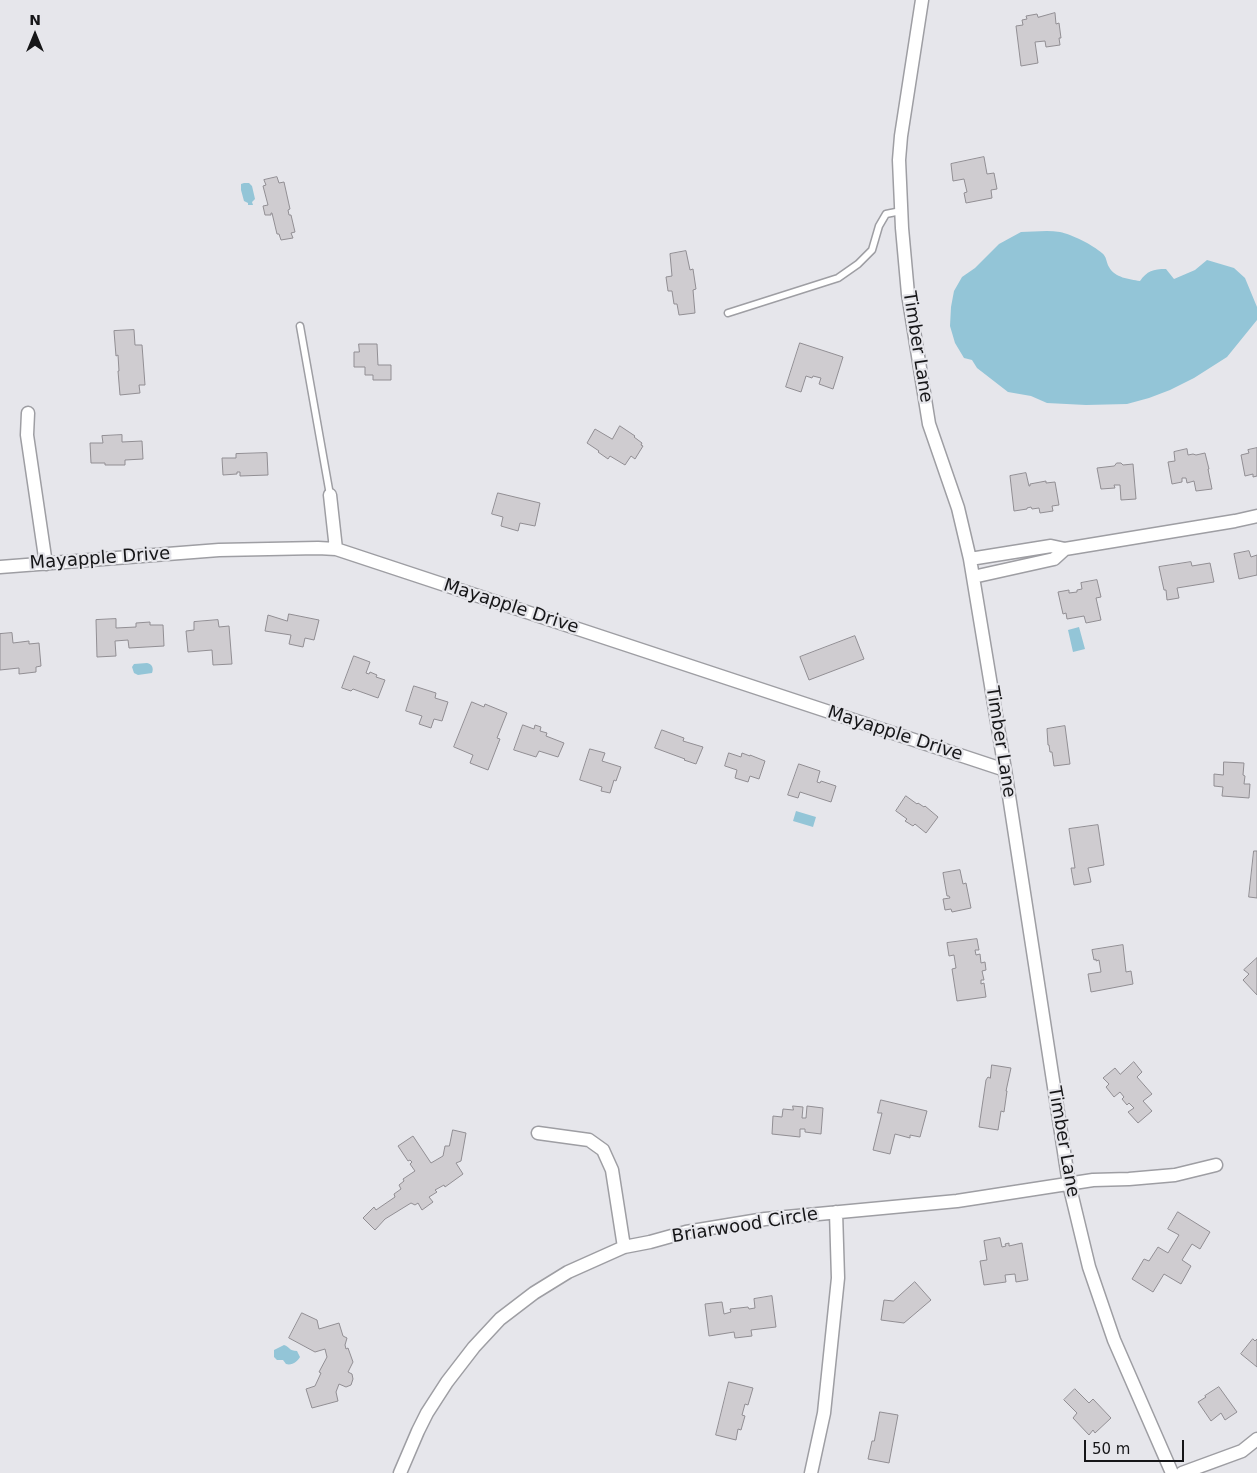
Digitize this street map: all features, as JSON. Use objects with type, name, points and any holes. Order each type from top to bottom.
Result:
[{"type":"street","name":"Timber Lane","points":[[922,0],[899,160],[908,294],[929,424],[958,508],[970,559],[1005,770],[1069,1184],[1089,1267],[1114,1340],[1172,1473]]},
{"type":"street","points":[[28,413],[27,436],[46,564]]},
{"type":"street","points":[[330,495],[336,549]]},
{"type":"street","points":[[970,559],[1051,546],[1065,549],[1257,516]]},
{"type":"street","name":"Mayapple Drive","points":[[0,567],[219,550],[336,549],[1005,770]]},
{"type":"street","points":[[973,577],[1054,559],[1065,549]]},
{"type":"street","points":[[538,1132],[589,1140],[603,1150],[612,1170],[624,1247]]},
{"type":"street","name":"Briarwood Circle","points":[[400,1473],[427,1414],[447,1382],[474,1347],[500,1319],[534,1293],[568,1272],[624,1247],[686,1232],[756,1220],[958,1201],[1093,1180],[1129,1179],[1175,1174],[1216,1165]]},
{"type":"street","name":"Briarwood Circle","points":[[810,1473],[824,1413],[838,1278],[836,1212]]},
{"type":"street","points":[[1182,1473],[1242,1450],[1257,1439]]},
{"type":"lane","points":[[728,313],[838,278],[858,264],[872,250],[879,226],[886,214],[901,211]]},
{"type":"lane","points":[[300,326],[330,495]]},
{"type":"water","points":[[249,183],[252,186],[255,199],[252,202],[253,205],[248,205],[244,201],[241,184]]},
{"type":"water","points":[[1055,231],[1070,235],[1088,243],[1102,253],[1115,274],[1140,281],[1148,273],[1161,269],[1166,269],[1174,279],[1195,270],[1207,260],[1234,268],[1245,278],[1257,307],[1257,320],[1227,357],[1194,378],[1149,398],[1127,404],[1086,405],[1047,403],[1031,396],[1008,392],[977,368],[972,360],[964,358],[955,343],[950,326],[951,307],[954,291],[962,277],[975,268],[999,244],[1021,232]]},
{"type":"water","points":[[1079,627],[1085,649],[1073,652],[1068,630]]},
{"type":"water","points":[[147,663],[152,666],[152,673],[138,675],[134,673],[132,667],[134,664]]},
{"type":"water","points":[[796,811],[816,817],[813,827],[793,821]]},
{"type":"water","points":[[284,1345],[297,1351],[300,1357],[294,1363],[286,1364],[283,1360],[277,1360],[274,1357],[274,1350]]},
{"type":"building","points":[[1055,13],[1056,24],[1059,23],[1060,45],[1046,47],[1045,41],[1035,42],[1038,63],[1021,66],[1016,26],[1023,25],[1022,20],[1027,19],[1026,16],[1037,14],[1038,17]]},
{"type":"building","points":[[984,157],[987,174],[994,173],[997,189],[991,190],[992,198],[966,203],[964,193],[967,192],[964,179],[953,181],[951,164]]},
{"type":"building","points":[[277,177],[279,183],[284,182],[290,209],[288,210],[289,215],[291,215],[295,232],[291,233],[293,238],[281,240],[279,234],[277,234],[272,213],[271,215],[265,215],[263,206],[268,205],[263,186],[266,185],[264,180]]},
{"type":"building","points":[[686,251],[690,270],[693,269],[696,289],[693,290],[695,313],[679,315],[677,304],[674,304],[672,291],[668,291],[666,277],[672,276],[670,254]]},
{"type":"building","points":[[134,330],[135,345],[142,345],[145,385],[139,385],[140,393],[120,395],[118,355],[116,356],[114,331]]},
{"type":"building","points":[[800,343],[843,357],[833,389],[819,384],[821,378],[813,376],[812,378],[806,376],[801,392],[786,387]]},
{"type":"building","points":[[359,344],[377,344],[378,365],[391,365],[391,380],[373,380],[373,375],[365,375],[365,367],[354,367],[354,352],[359,352]]},
{"type":"building","points":[[620,426],[635,436],[643,446],[635,459],[631,456],[625,465],[610,456],[608,459],[587,443],[595,429],[612,439]]},
{"type":"building","points":[[122,435],[122,442],[142,441],[143,459],[125,460],[125,465],[91,463],[90,443],[103,443],[102,436]]},
{"type":"building","points":[[1257,448],[1257,476],[1253,477],[1253,474],[1245,476],[1241,455],[1249,453],[1248,450]]},
{"type":"building","points":[[1187,449],[1188,455],[1205,453],[1212,489],[1196,491],[1194,481],[1187,483],[1186,478],[1182,478],[1182,482],[1172,484],[1168,462],[1175,461],[1174,452]]},
{"type":"building","points":[[267,453],[268,475],[240,476],[240,472],[237,472],[237,474],[223,475],[222,458],[236,458],[236,454]]},
{"type":"building","points":[[1117,463],[1123,465],[1133,464],[1136,499],[1121,500],[1120,485],[1114,485],[1115,488],[1101,489],[1097,468],[1114,466]]},
{"type":"building","points":[[1026,473],[1029,486],[1030,484],[1046,481],[1046,483],[1055,482],[1059,505],[1052,506],[1053,511],[1040,513],[1039,508],[1032,509],[1031,507],[1014,511],[1010,476]]},
{"type":"building","points":[[498,493],[540,503],[535,526],[520,523],[518,531],[501,526],[503,517],[492,514]]},
{"type":"building","points":[[1249,551],[1251,557],[1257,555],[1257,575],[1239,579],[1234,554]]},
{"type":"building","points":[[1191,562],[1192,566],[1210,563],[1214,582],[1177,588],[1179,598],[1167,600],[1159,567]]},
{"type":"building","points":[[1097,580],[1101,597],[1096,598],[1101,620],[1086,623],[1084,616],[1067,619],[1066,613],[1063,614],[1058,592],[1069,590],[1069,593],[1077,592],[1077,590],[1082,589],[1081,583]]},
{"type":"building","points":[[289,614],[319,620],[314,640],[305,638],[303,647],[289,644],[291,635],[265,631],[268,615],[287,621]]},
{"type":"building","points":[[116,619],[116,628],[136,627],[136,623],[150,622],[150,625],[163,625],[164,646],[129,648],[128,640],[115,641],[116,656],[97,657],[96,620]]},
{"type":"building","points":[[218,620],[219,627],[229,626],[232,664],[213,665],[212,650],[188,652],[186,631],[194,630],[194,622]]},
{"type":"building","points":[[12,633],[13,643],[29,641],[29,644],[39,643],[41,666],[36,667],[36,672],[19,674],[19,668],[0,670],[0,634]]},
{"type":"building","points":[[855,636],[864,659],[809,680],[800,657]]},
{"type":"building","points":[[354,656],[370,662],[366,673],[369,674],[370,672],[377,675],[376,677],[385,680],[378,698],[353,689],[351,691],[342,688]]},
{"type":"building","points":[[414,686],[436,693],[435,698],[448,702],[442,721],[434,719],[431,728],[419,724],[422,716],[406,711]]},
{"type":"building","points":[[472,702],[484,707],[485,704],[507,713],[497,738],[500,739],[488,770],[470,763],[473,755],[454,747]]},
{"type":"building","points":[[523,725],[534,729],[535,725],[541,727],[540,731],[547,733],[546,736],[564,743],[558,757],[539,751],[536,757],[514,750]]},
{"type":"building","points":[[1065,726],[1070,764],[1054,766],[1052,752],[1050,752],[1048,745],[1047,729]]},
{"type":"building","points":[[662,730],[684,738],[683,741],[703,747],[696,764],[655,748]]},
{"type":"building","points":[[590,749],[605,753],[602,761],[621,767],[610,793],[601,791],[602,787],[580,780]]},
{"type":"building","points":[[729,753],[741,757],[742,753],[765,761],[759,779],[750,776],[748,782],[735,778],[737,770],[725,766]]},
{"type":"building","points":[[1224,762],[1244,763],[1244,784],[1250,784],[1249,798],[1222,796],[1223,787],[1214,786],[1214,774],[1223,775]]},
{"type":"building","points":[[799,764],[820,771],[817,782],[820,783],[821,781],[836,786],[831,802],[800,792],[798,798],[788,795]]},
{"type":"building","points":[[906,796],[917,804],[925,806],[938,817],[926,833],[915,824],[913,826],[905,821],[907,819],[896,811]]},
{"type":"building","points":[[1098,825],[1104,865],[1088,868],[1091,882],[1074,885],[1071,868],[1075,868],[1069,829]]},
{"type":"building","points":[[1254,851],[1257,851],[1257,898],[1249,897]]},
{"type":"building","points":[[960,870],[963,884],[966,883],[971,908],[952,912],[951,909],[945,910],[943,899],[950,898],[947,896],[943,873]]},
{"type":"building","points":[[977,939],[979,950],[975,950],[976,955],[980,954],[981,963],[985,962],[986,970],[982,971],[984,980],[981,980],[981,984],[984,983],[986,997],[957,1001],[952,969],[956,968],[954,955],[949,956],[947,943]]},
{"type":"building","points":[[1123,945],[1126,972],[1131,971],[1133,984],[1091,992],[1088,974],[1101,972],[1099,960],[1094,960],[1092,950]]},
{"type":"building","points":[[1257,958],[1257,995],[1243,980],[1249,974],[1244,970]]},
{"type":"building","points":[[1134,1062],[1142,1072],[1137,1077],[1152,1094],[1143,1101],[1152,1111],[1138,1123],[1128,1112],[1134,1108],[1129,1103],[1127,1105],[1122,1099],[1124,1097],[1120,1092],[1114,1097],[1106,1087],[1109,1084],[1103,1078],[1115,1068],[1120,1074]]},
{"type":"building","points":[[992,1065],[1011,1068],[1004,1112],[1001,1111],[998,1130],[979,1127],[986,1080],[988,1077],[990,1078]]},
{"type":"building","points":[[881,1100],[927,1111],[920,1137],[910,1135],[910,1138],[895,1134],[890,1154],[873,1150],[882,1113],[878,1113]]},
{"type":"building","points":[[793,1106],[803,1107],[802,1118],[806,1118],[807,1106],[823,1108],[821,1134],[805,1132],[805,1129],[800,1129],[800,1137],[772,1134],[773,1116],[782,1117],[783,1109],[793,1110]]},
{"type":"building","points":[[453,1130],[466,1133],[461,1161],[456,1163],[463,1174],[445,1187],[444,1185],[435,1190],[437,1192],[429,1197],[433,1202],[422,1210],[418,1203],[415,1205],[411,1203],[385,1219],[375,1230],[363,1218],[374,1207],[376,1210],[395,1197],[394,1194],[401,1189],[399,1185],[404,1181],[403,1179],[415,1171],[410,1164],[412,1162],[408,1161],[398,1146],[413,1136],[431,1163],[443,1156],[445,1146],[449,1146]]},
{"type":"building","points":[[1178,1212],[1210,1232],[1200,1249],[1192,1244],[1182,1260],[1191,1266],[1181,1284],[1164,1274],[1153,1292],[1132,1279],[1144,1259],[1149,1261],[1158,1247],[1168,1253],[1179,1235],[1168,1229]]},
{"type":"building","points":[[1000,1238],[1002,1247],[1009,1243],[1009,1246],[1022,1243],[1028,1280],[1016,1282],[1015,1274],[1005,1275],[1006,1282],[984,1285],[980,1261],[987,1260],[984,1241]]},
{"type":"building","points":[[915,1282],[931,1300],[904,1323],[881,1320],[884,1300],[893,1301]]},
{"type":"building","points":[[772,1296],[776,1327],[751,1330],[752,1336],[735,1338],[734,1332],[709,1336],[705,1304],[722,1302],[724,1314],[731,1312],[730,1309],[755,1308],[754,1299]]},
{"type":"building","points":[[302,1313],[317,1320],[319,1329],[339,1323],[343,1336],[347,1338],[346,1349],[348,1348],[353,1362],[348,1372],[352,1374],[351,1385],[346,1387],[339,1384],[336,1392],[338,1401],[312,1408],[306,1389],[315,1386],[321,1373],[319,1372],[327,1357],[325,1349],[315,1352],[289,1338]]},
{"type":"building","points":[[1253,1339],[1255,1341],[1257,1339],[1257,1367],[1241,1354]]},
{"type":"building","points":[[729,1382],[753,1388],[748,1405],[745,1404],[742,1415],[745,1416],[741,1430],[738,1429],[736,1440],[716,1435]]},
{"type":"building","points":[[1219,1387],[1237,1412],[1225,1420],[1221,1413],[1211,1421],[1198,1402]]},
{"type":"building","points":[[1075,1389],[1089,1403],[1093,1399],[1111,1418],[1095,1433],[1093,1430],[1089,1435],[1073,1418],[1077,1413],[1064,1400]]},
{"type":"building","points":[[880,1412],[898,1415],[889,1463],[868,1459]]}]
